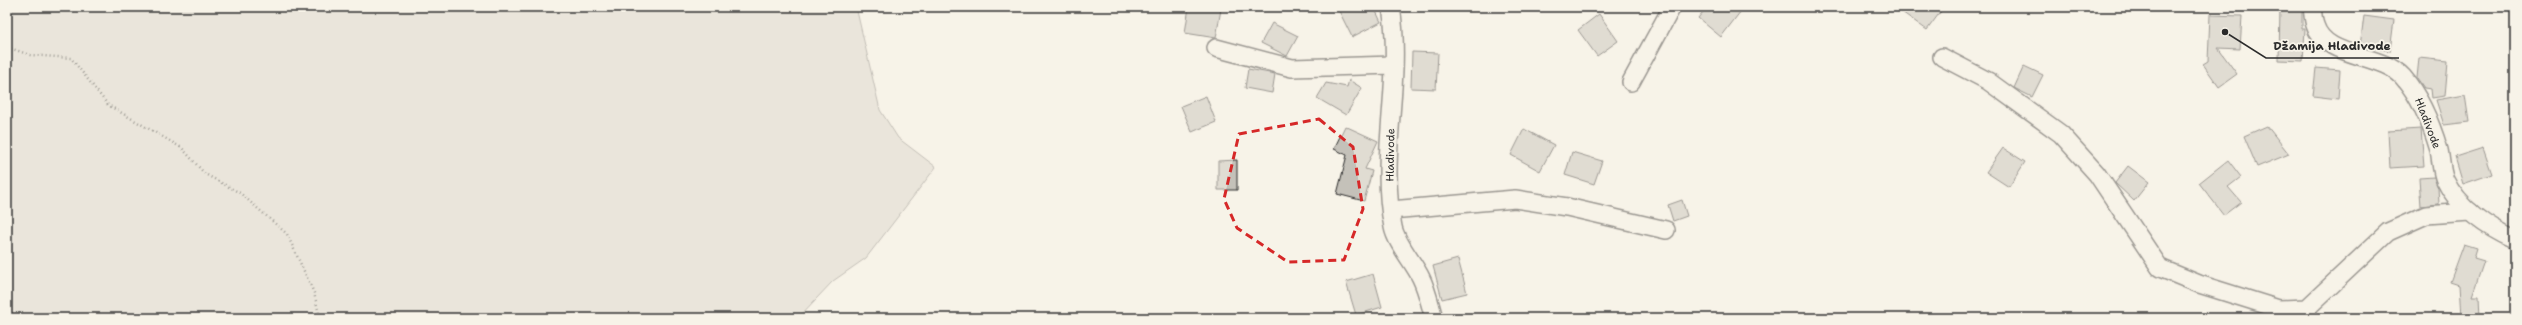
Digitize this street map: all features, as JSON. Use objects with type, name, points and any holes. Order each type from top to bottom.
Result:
[{"type":"street","name":"Hladivode","points":[[1391,7],[1394,27],[1394,65],[1387,170],[1393,229],[1422,279],[1434,318]]},
{"type":"street","points":[[1631,82],[1672,7]]},
{"type":"street","name":"Hladivode","points":[[2312,7],[2315,26],[2329,45],[2386,64],[2401,76],[2415,92],[2429,122],[2445,180],[2458,200],[2470,212],[2515,240]]},
{"type":"street","points":[[1216,48],[1292,68],[1394,65]]},
{"type":"street","points":[[1942,57],[1988,81],[2061,134],[2097,174],[2160,268],[2199,284],[2279,309],[2307,308],[2388,232],[2426,215],[2470,212]]},
{"type":"street","points":[[1391,210],[1515,199],[1567,207],[1666,230]]},
{"type":"path","points":[[7,47],[30,55],[70,58],[108,105],[182,148],[205,174],[240,192],[287,234],[314,293],[320,318]]},
{"type":"highlighted area","points":[[1319,119],[1353,147],[1363,209],[1344,260],[1288,262],[1237,228],[1224,199],[1239,134]]},
{"type":"shaded area","points":[[7,7],[856,7],[880,110],[898,138],[936,167],[866,258],[833,281],[798,318],[7,318]]},
{"type":"building","points":[[1189,7],[1221,9],[1216,38],[1185,33]]},
{"type":"building","points":[[1337,7],[1374,7],[1381,22],[1352,37]]},
{"type":"building","points":[[1707,7],[1744,7],[1721,37],[1698,18]]},
{"type":"building","points":[[1895,7],[1944,7],[1927,30]]},
{"type":"building","points":[[2280,7],[2302,7],[2302,29],[2305,29],[2303,61],[2279,60]]},
{"type":"building","points":[[1599,14],[1618,41],[1597,56],[1578,30]]},
{"type":"building","points":[[2210,15],[2242,16],[2240,49],[2218,48],[2237,74],[2219,87],[2203,64],[2208,61]]},
{"type":"building","points":[[2364,16],[2394,20],[2390,51],[2360,46]]},
{"type":"building","points":[[1272,23],[1298,36],[1287,56],[1261,43]]},
{"type":"building","points":[[1412,52],[1438,53],[1436,89],[1411,88]]},
{"type":"building","points":[[2419,58],[2448,61],[2445,96],[2432,98],[2431,89],[2424,88],[2417,78]]},
{"type":"building","points":[[2024,66],[2043,75],[2032,97],[2014,88]]},
{"type":"building","points":[[2316,68],[2340,70],[2338,99],[2313,96]]},
{"type":"building","points":[[1248,69],[1275,74],[1272,93],[1245,88]]},
{"type":"building","points":[[1349,80],[1362,88],[1346,115],[1317,98],[1326,83],[1347,87]]},
{"type":"building","points":[[2465,95],[2469,122],[2444,125],[2436,100]]},
{"type":"building","points":[[1206,96],[1216,122],[1192,132],[1181,106]]},
{"type":"building","points":[[1345,126],[1378,141],[1365,169],[1372,171],[1364,201],[1337,194],[1347,155],[1334,149]]},
{"type":"building","points":[[2267,126],[2289,154],[2257,167],[2244,136]]},
{"type":"building","points":[[1524,129],[1554,145],[1540,171],[1511,155]]},
{"type":"building","points":[[2421,129],[2424,166],[2390,168],[2388,131]]},
{"type":"building","points":[[2003,148],[2025,162],[2009,187],[1986,172]]},
{"type":"building","points":[[2483,148],[2492,174],[2463,184],[2455,157]]},
{"type":"building","points":[[1572,152],[1602,161],[1594,184],[1565,175]]},
{"type":"building","points":[[1237,160],[1237,190],[1218,190],[1218,161]]},
{"type":"building","points":[[2228,160],[2241,177],[2228,187],[2241,202],[2224,215],[2199,183]]},
{"type":"building","points":[[2128,166],[2149,182],[2134,201],[2115,183]]},
{"type":"building","points":[[2434,177],[2438,188],[2439,204],[2421,206],[2419,178]]},
{"type":"building","points":[[1682,200],[1687,216],[1673,221],[1668,205]]},
{"type":"building","points":[[2464,244],[2477,248],[2474,258],[2484,261],[2472,296],[2479,296],[2480,318],[2461,318],[2459,285],[2450,282]]},
{"type":"building","points":[[1458,259],[1467,293],[1442,299],[1433,266]]},
{"type":"building","points":[[1373,274],[1382,307],[1356,315],[1346,282]]},
{"type":"place","name":"Džamija Hladivode","points":[[2225,32]]}]
